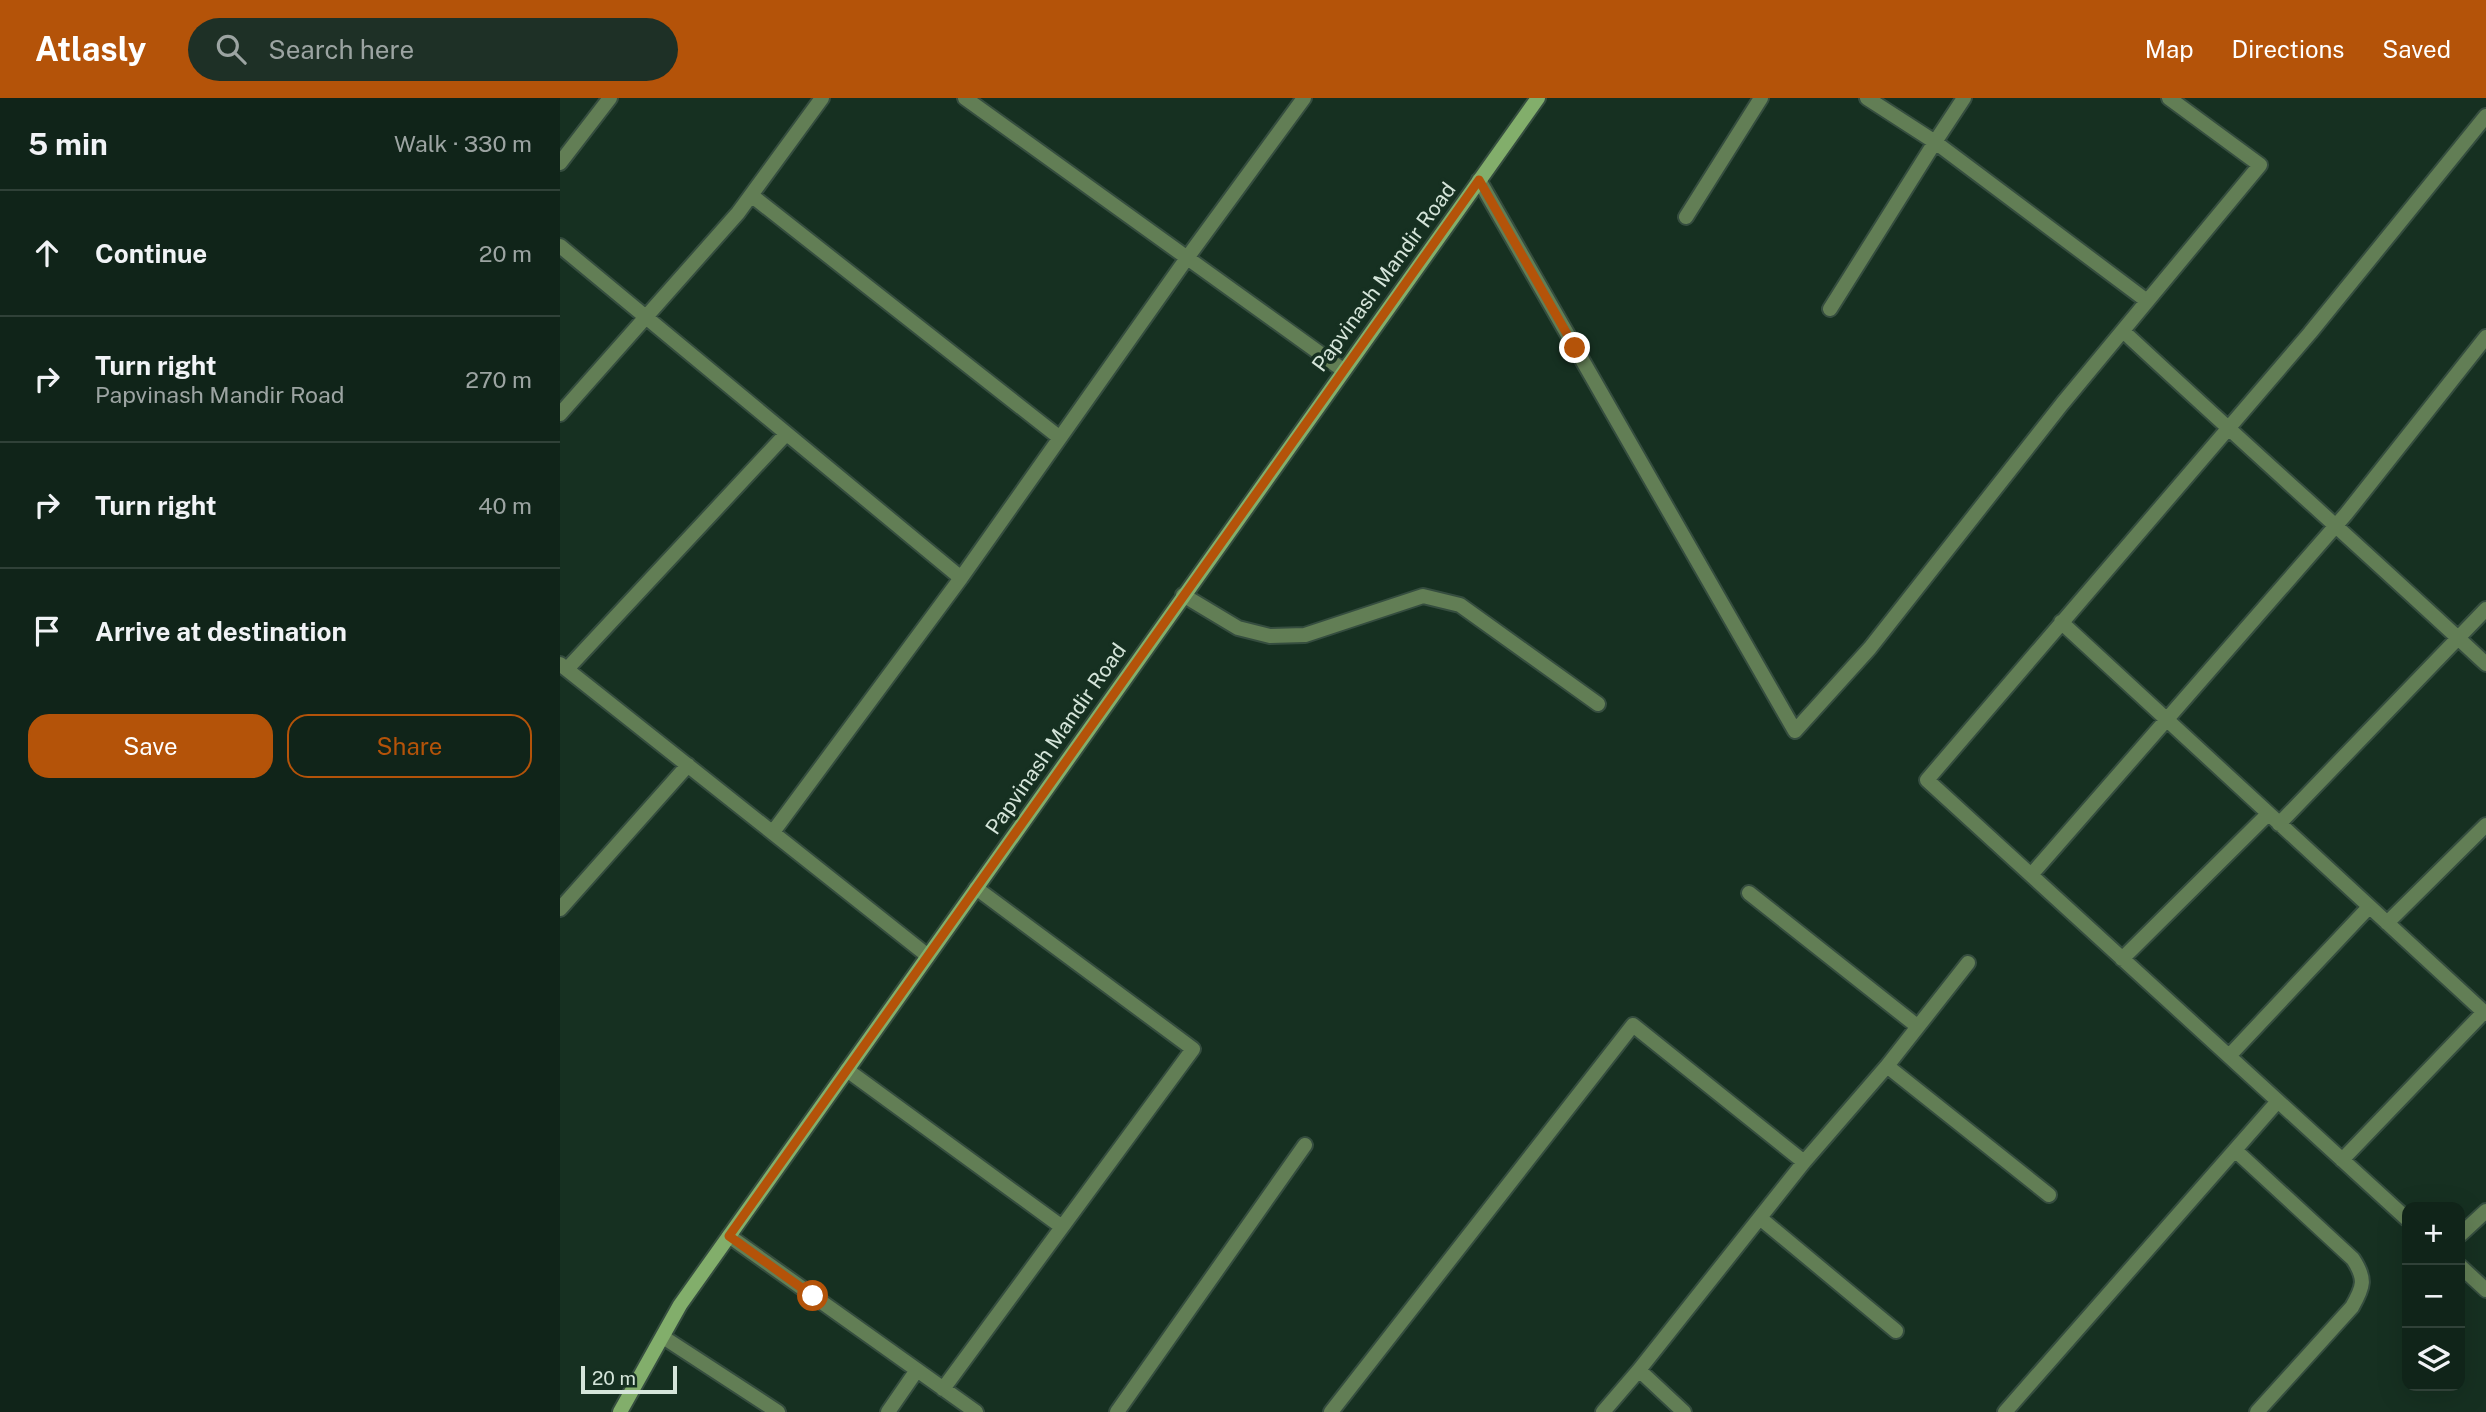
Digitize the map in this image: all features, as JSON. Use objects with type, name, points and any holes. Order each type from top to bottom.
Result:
[{"type":"street","points":[[560,163],[610,98]]},
{"type":"street","points":[[560,414],[738,213],[822,98]]},
{"type":"street","points":[[965,98],[1343,370]]},
{"type":"street","points":[[773,832],[961,578],[1187,258],[1304,98]]},
{"type":"street","name":"Papvinash Mandir Road","points":[[620,1412],[680,1305],[1538,98]]},
{"type":"street","points":[[1686,217],[1761,98]]},
{"type":"street","points":[[1867,98],[1935,142],[2147,301]]},
{"type":"street","points":[[1830,309],[1964,98]]},
{"type":"street","points":[[1479,180],[1795,732],[1870,648],[2062,404],[2260,164],[2169,98]]},
{"type":"street","points":[[2402,1214],[1927,780],[2310,333],[2486,116]]},
{"type":"street","points":[[751,195],[1060,438]]},
{"type":"street","points":[[560,246],[961,578]]},
{"type":"street","points":[[2123,331],[2227,428],[2337,524],[2486,664]]},
{"type":"street","points":[[2031,875],[2337,524],[2486,337]]},
{"type":"street","points":[[786,434],[563,666],[928,956]]},
{"type":"street","points":[[1184,595],[1238,628],[1270,636],[1305,635],[1423,596],[1460,605],[1598,704]]},
{"type":"street","points":[[2122,959],[2274,819],[2486,608]]},
{"type":"street","points":[[2061,622],[2485,1013],[2343,1160]]},
{"type":"street","points":[[560,909],[688,765]]},
{"type":"street","points":[[2387,923],[2486,825]]},
{"type":"street","points":[[943,1388],[1193,1049],[976,888]]},
{"type":"street","points":[[1749,893],[1917,1026]]},
{"type":"street","points":[[2229,1056],[2369,906]]},
{"type":"street","points":[[1603,1412],[1804,1162],[1887,1066],[1968,963]]},
{"type":"street","points":[[1331,1412],[1633,1025],[1804,1162]]},
{"type":"street","points":[[1887,1066],[2049,1195]]},
{"type":"street","points":[[847,1070],[1062,1227]]},
{"type":"street","points":[[2005,1412],[2278,1101]]},
{"type":"street","points":[[1117,1412],[1305,1145]]},
{"type":"street","points":[[2235,1150],[2353,1259],[2362,1273],[2362,1290],[2352,1307],[2257,1412]]},
{"type":"street","points":[[2465,1231],[2486,1211]]},
{"type":"street","points":[[1760,1218],[1896,1331]]},
{"type":"street","points":[[729,1236],[976,1412]]},
{"type":"street","points":[[2465,1271],[2486,1290]]},
{"type":"street","points":[[663,1336],[778,1412]]},
{"type":"street","points":[[888,1412],[917,1370]]},
{"type":"street","points":[[1639,1370],[1684,1412]]},
{"type":"route","points":[[813,1296],[729,1236],[1479,180],[1575,348]]}]
